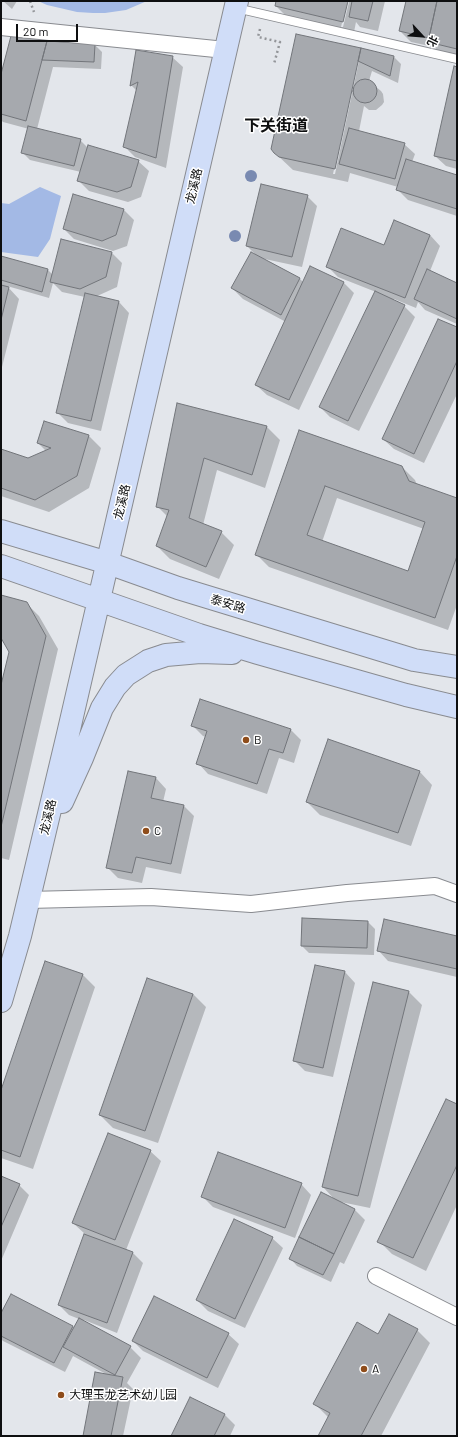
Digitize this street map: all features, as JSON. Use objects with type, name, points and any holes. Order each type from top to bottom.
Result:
[{"type":"street","name":"龙溪路","points":[[1,1001],[17,946],[42,844],[236,4]]},
{"type":"street","points":[[1,27],[225,50]]},
{"type":"street","name":"泰安路","points":[[1,531],[108,563],[178,588],[414,660],[457,667]]},
{"type":"street","points":[[1,566],[199,635],[406,695],[457,707]]},
{"type":"street","points":[[42,844],[82,758],[102,708],[115,687],[126,675],[148,661],[176,654],[200,652],[258,653]]},
{"type":"street","points":[[28,900],[151,897],[251,904],[348,893],[435,886],[457,894]]},
{"type":"street","points":[[376,1276],[457,1317]]},
{"type":"lane","points":[[236,4],[264,14],[457,58]]},
{"type":"path","points":[[264,14],[258,36],[280,42],[274,64]]},
{"type":"shaded area","points":[[38,1],[147,1],[126,10],[93,13],[77,12],[47,5]]},
{"type":"shaded area","points":[[40,187],[61,196],[50,239],[38,257],[1,252],[1,203],[9,204]]},
{"type":"building","points":[[276,1],[348,1],[343,22],[275,6]]},
{"type":"building","points":[[352,1],[373,1],[368,21],[349,17]]},
{"type":"building","points":[[406,1],[437,1],[429,38],[399,31]]},
{"type":"building","points":[[437,1],[457,1],[457,49],[428,42]]},
{"type":"building","points":[[12,32],[47,41],[26,121],[1,114],[1,74]]},
{"type":"building","points":[[296,34],[361,48],[335,169],[279,157],[271,149]]},
{"type":"building","points":[[47,41],[95,44],[94,62],[42,60]]},
{"type":"building","points":[[361,48],[394,56],[390,76],[358,61]]},
{"type":"building","points":[[136,50],[173,56],[156,158],[123,147],[138,82],[130,86]]},
{"type":"building","points":[[454,66],[457,67],[457,161],[434,156]]},
{"type":"building","points":[[365,79],[374,82],[377,91],[374,100],[365,103],[356,100],[353,91],[356,82]]},
{"type":"building","points":[[28,126],[81,139],[74,166],[21,153]]},
{"type":"building","points":[[349,128],[405,143],[395,179],[339,164]]},
{"type":"building","points":[[88,145],[139,160],[131,187],[117,192],[77,181]]},
{"type":"building","points":[[406,159],[457,175],[457,209],[396,190]]},
{"type":"building","points":[[261,184],[308,195],[292,257],[246,246]]},
{"type":"building","points":[[73,194],[124,209],[116,235],[102,241],[63,229]]},
{"type":"building","points":[[394,220],[430,235],[405,298],[326,267],[341,228],[384,245]]},
{"type":"building","points":[[61,239],[112,252],[106,277],[80,289],[50,282]]},
{"type":"building","points":[[251,252],[300,278],[281,315],[231,288]]},
{"type":"building","points":[[1,256],[48,269],[42,292],[1,280]]},
{"type":"building","points":[[310,266],[344,282],[289,400],[255,385]]},
{"type":"building","points":[[427,269],[457,283],[457,319],[414,299]]},
{"type":"building","points":[[1,285],[9,287],[1,320]]},
{"type":"building","points":[[375,291],[405,305],[348,421],[319,407]]},
{"type":"building","points":[[85,293],[119,301],[91,421],[56,413]]},
{"type":"building","points":[[438,319],[457,327],[457,361],[414,454],[382,439]]},
{"type":"building","points":[[177,403],[267,426],[252,475],[204,458],[189,518],[222,531],[206,567],[156,546],[169,510],[156,507]]},
{"type":"building","points":[[44,421],[89,435],[77,476],[35,500],[1,488],[1,449],[28,458],[51,448],[37,443]]},
{"type":"building","points":[[299,430],[402,466],[409,481],[457,498],[457,556],[435,618],[255,555]],"holes":[[[325,486],[425,522],[408,571],[307,535]]]},
{"type":"building","points":[[1,595],[27,602],[46,636],[1,827],[1,685],[9,652],[1,638]]},
{"type":"building","name":"B","points":[[200,699],[291,729],[283,753],[269,749],[257,784],[196,764],[207,731],[191,726]]},
{"type":"building","points":[[328,739],[420,771],[398,833],[306,802]]},
{"type":"building","name":"C","points":[[128,771],[156,777],[151,798],[184,805],[171,864],[136,857],[132,873],[106,868]]},
{"type":"building","points":[[302,918],[368,921],[367,948],[301,946]]},
{"type":"building","points":[[384,919],[457,936],[457,969],[377,951]]},
{"type":"building","points":[[45,961],[83,974],[20,1157],[1,1150],[1,1090]]},
{"type":"building","points":[[315,965],[345,971],[323,1068],[293,1061]]},
{"type":"building","points":[[147,978],[193,994],[145,1131],[99,1115]]},
{"type":"building","points":[[373,982],[409,991],[358,1196],[322,1187]]},
{"type":"building","points":[[446,1099],[457,1104],[457,1165],[413,1258],[377,1242]]},
{"type":"building","points":[[108,1133],[151,1150],[115,1240],[72,1223]]},
{"type":"building","points":[[218,1152],[302,1183],[285,1228],[201,1197]]},
{"type":"building","points":[[1,1176],[20,1184],[1,1227]]},
{"type":"building","points":[[321,1192],[355,1209],[334,1254],[299,1237]]},
{"type":"building","points":[[234,1219],[273,1237],[235,1319],[196,1300]]},
{"type":"building","points":[[84,1234],[133,1252],[107,1323],[58,1305]]},
{"type":"building","points":[[299,1237],[334,1254],[323,1275],[289,1259]]},
{"type":"building","points":[[11,1294],[73,1326],[54,1363],[1,1336],[1,1313]]},
{"type":"building","points":[[154,1296],[229,1333],[207,1378],[132,1341]]},
{"type":"building","name":"A","points":[[389,1314],[418,1329],[361,1436],[318,1436],[330,1413],[313,1404],[357,1322],[378,1334]]},
{"type":"building","points":[[79,1318],[131,1346],[115,1375],[63,1347]]},
{"type":"building","points":[[95,1372],[123,1377],[111,1436],[83,1436]]},
{"type":"building","points":[[190,1397],[225,1414],[214,1436],[171,1436]]},
{"type":"place","name":"B","points":[[246,740]]},
{"type":"place","name":"C","points":[[146,831]]},
{"type":"place","name":"A","points":[[364,1369]]},
{"type":"place","name":"大理玉龙艺术幼儿园","points":[[61,1395]]},
{"type":"district","name":"下关街道","points":[[276,126]]}]
